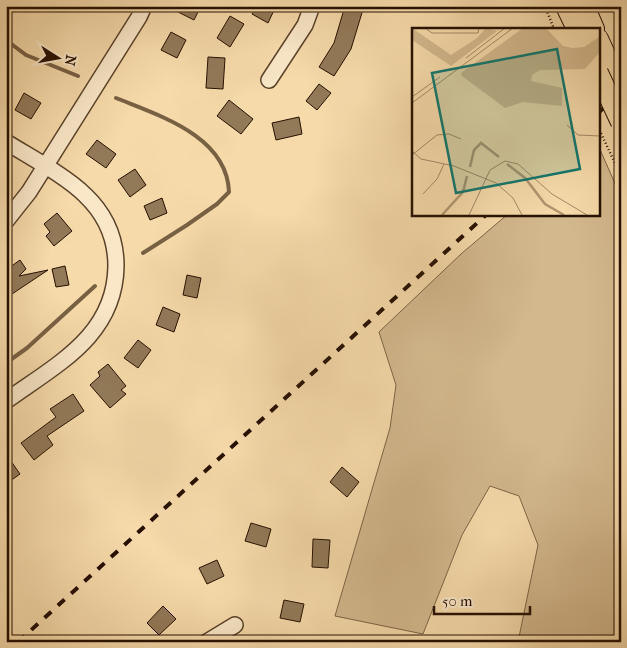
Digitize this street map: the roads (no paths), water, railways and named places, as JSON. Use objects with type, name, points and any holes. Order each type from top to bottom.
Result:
[{"type":"main road","points":[[566,6],[577,28]]},
{"type":"main road","points":[[584,6],[594,28]]},
{"type":"main road","points":[[600,43],[621,89]]},
{"type":"main road","points":[[600,77],[621,122]]},
{"type":"street","points":[[6,221],[29,192],[144,6]]},
{"type":"street","points":[[268,80],[306,25],[312,6]]},
{"type":"street","points":[[6,142],[84,194],[102,214],[114,240],[116,280],[104,317],[86,340],[6,401]]},
{"type":"street","points":[[207,642],[234,625]]},
{"type":"waterway","points":[[6,40],[26,55],[78,76]]},
{"type":"waterway","points":[[116,98],[171,121],[204,142],[217,156],[225,173],[229,192],[217,204],[143,253]]},
{"type":"waterway","points":[[6,363],[27,348],[95,286]]},
{"type":"railway","points":[[600,111],[621,92]]},
{"type":"railway","points":[[18,642],[486,215]]}]
